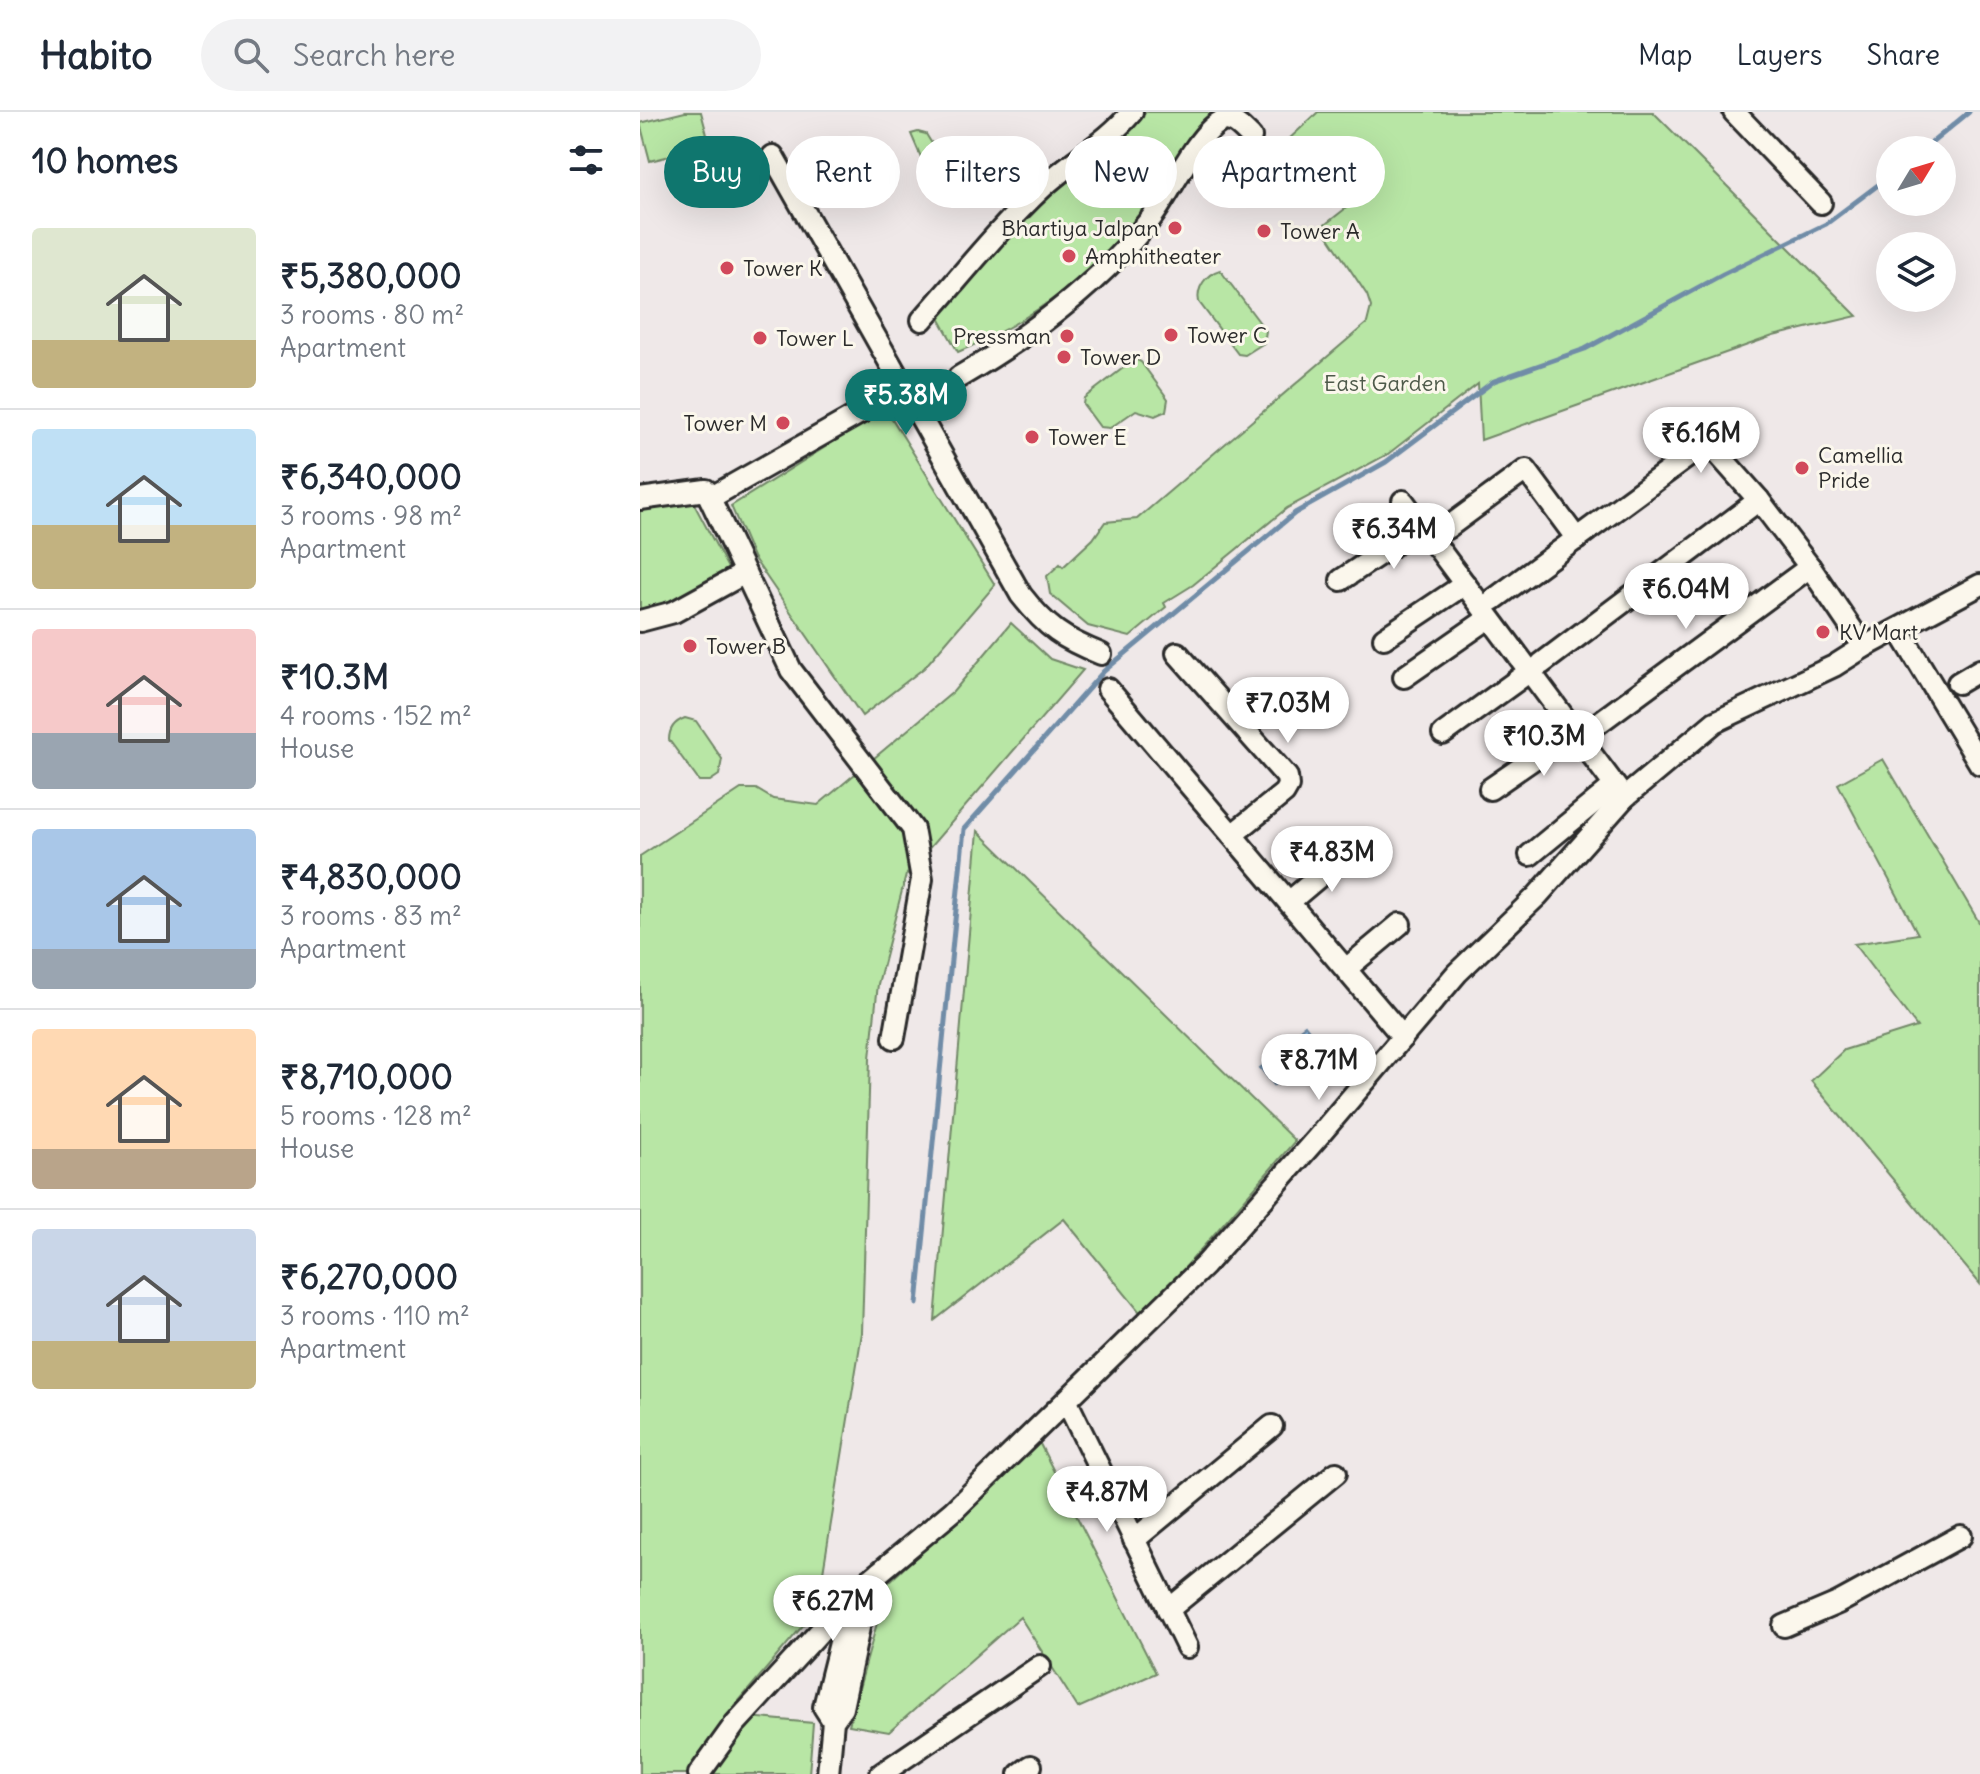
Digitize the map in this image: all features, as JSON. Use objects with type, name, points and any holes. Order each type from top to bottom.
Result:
[{"type":"street","points":[[922,320],[1045,185],[1123,123],[1132,112]]},
{"type":"street","points":[[1734,112],[1821,203]]},
{"type":"street","points":[[959,377],[1023,338],[1103,271],[1151,219],[1201,142],[1218,123],[1229,116],[1250,136]]},
{"type":"street","points":[[773,156],[1012,582],[1054,630],[1067,640],[1101,654]]},
{"type":"street","points":[[710,498],[862,412]]},
{"type":"street","points":[[1404,677],[1577,539],[1701,447],[1711,446],[1717,449],[1759,500],[1810,567],[1864,647]]},
{"type":"street","points":[[1447,528],[1526,470],[1577,539]]},
{"type":"street","points":[[640,499],[706,490],[791,670],[913,829],[922,879],[894,1038]]},
{"type":"street","points":[[1443,734],[1759,500]]},
{"type":"street","points":[[1403,501],[1465,584],[1491,609],[1582,730],[1619,792]]},
{"type":"street","points":[[1341,580],[1422,526]]},
{"type":"street","points":[[1490,789],[1582,730],[1810,567]]},
{"type":"street","points":[[640,621],[674,612],[745,573]]},
{"type":"street","points":[[1384,638],[1465,584]]},
{"type":"street","points":[[1530,855],[1715,722],[1834,666],[1980,585]]},
{"type":"street","points":[[1899,630],[1980,764]]},
{"type":"street","points":[[1177,653],[1287,777],[1288,786],[1284,793],[1232,835]]},
{"type":"street","points":[[1958,683],[1980,670]]},
{"type":"street","points":[[1108,689],[1403,1037]]},
{"type":"street","points":[[699,1774],[735,1724],[851,1598],[953,1511],[1205,1265],[1457,973],[1537,896],[1619,792]]},
{"type":"street","points":[[1289,902],[1347,853]]},
{"type":"street","points":[[1346,969],[1400,924]]},
{"type":"street","points":[[1067,1402],[1187,1647]]},
{"type":"street","points":[[1134,1540],[1272,1426]]},
{"type":"street","points":[[1168,1610],[1336,1473]]},
{"type":"street","points":[[1784,1626],[1838,1603],[1961,1536]]},
{"type":"street","points":[[828,1774],[833,1721],[842,1708],[869,1580]]},
{"type":"street","points":[[833,1721],[824,1707],[851,1598]]},
{"type":"street","points":[[881,1774],[1040,1666]]},
{"type":"green space","points":[[685,112],[701,112],[707,136],[664,136],[664,158],[650,161],[640,123]]},
{"type":"green space","points":[[1146,112],[1219,112],[1177,156],[1177,136],[1124,136]]},
{"type":"green space","name":"East Garden","points":[[1318,112],[1653,112],[1857,316],[1773,336],[1481,440],[1478,384],[1388,454],[1287,508],[1193,585],[1164,603],[1166,607],[1130,637],[1088,626],[1050,594],[1047,576],[1060,564],[1063,567],[1093,539],[1105,522],[1137,519],[1367,323],[1371,307],[1367,295],[1322,227],[1346,208],[1385,208],[1385,136],[1292,136]]},
{"type":"green space","points":[[918,132],[927,136],[916,136],[916,146],[911,134]]},
{"type":"green space","points":[[1065,183],[1065,208],[1143,208],[1118,240],[1056,297],[1009,327],[958,352],[939,318],[1033,212],[1037,208],[1049,208],[1049,197]]},
{"type":"green space","points":[[1220,270],[1266,331],[1264,343],[1245,355],[1238,354],[1199,302],[1203,282]]},
{"type":"green space","points":[[1135,359],[1141,362],[1168,399],[1166,411],[1155,416],[1136,410],[1110,428],[1100,427],[1083,404],[1084,398]]},
{"type":"green space","points":[[886,409],[995,585],[924,668],[862,716],[753,557],[731,506]]},
{"type":"green space","points":[[693,502],[729,570],[666,603],[640,609],[640,511]]},
{"type":"green space","points":[[1011,623],[1050,659],[1083,670],[906,875],[878,984],[870,1058],[862,1333],[817,1609],[727,1715],[813,1723],[809,1774],[640,1774],[640,856],[741,789],[756,789],[773,799],[818,805],[953,692]]},
{"type":"green space","points":[[685,718],[696,721],[722,759],[719,775],[710,781],[699,781],[669,740],[673,726]]},
{"type":"green space","points":[[1883,759],[1980,924],[1980,1284],[1811,1081],[1844,1050],[1917,1027],[1854,944],[1918,934],[1838,784]]},
{"type":"green space","points":[[978,831],[1295,1141],[1143,1316],[1064,1219],[935,1320]]},
{"type":"green space","points":[[1039,1442],[1156,1673],[1078,1708],[1020,1617],[889,1732],[849,1725],[888,1583]]},
{"type":"water","points":[[1305,1025],[1327,1054],[1304,1071],[1282,1043]]},
{"type":"water","points":[[1276,1055],[1290,1072],[1274,1085],[1260,1068]]},
{"type":"waterway","points":[[1940,136],[1969,112]]},
{"type":"waterway","points":[[917,1304],[964,829],[1104,671],[1295,513],[1386,462],[1494,381],[1585,349],[1723,274],[1826,224],[1876,186]]},
{"type":"tunnel","points":[[862,412],[959,377]]},
{"type":"place","name":"Bhartiya Jalpan","points":[[1175,228]]},
{"type":"place","name":"Tower A","points":[[1264,231]]},
{"type":"place","name":"Amphitheater","points":[[1069,256]]},
{"type":"place","name":"Tower K","points":[[727,268]]},
{"type":"place","name":"Tower C","points":[[1171,335]]},
{"type":"place","name":"Pressman","points":[[1067,336]]},
{"type":"place","name":"Tower L","points":[[760,338]]},
{"type":"place","name":"Tower D","points":[[1064,357]]},
{"type":"place","name":"Tower M","points":[[783,423]]},
{"type":"place","name":"Tower E","points":[[1032,437]]},
{"type":"place","name":"Camellia Pride","points":[[1802,468]]},
{"type":"place","name":"KV Mart","points":[[1823,632]]},
{"type":"place","name":"Tower B","points":[[690,646]]}]
